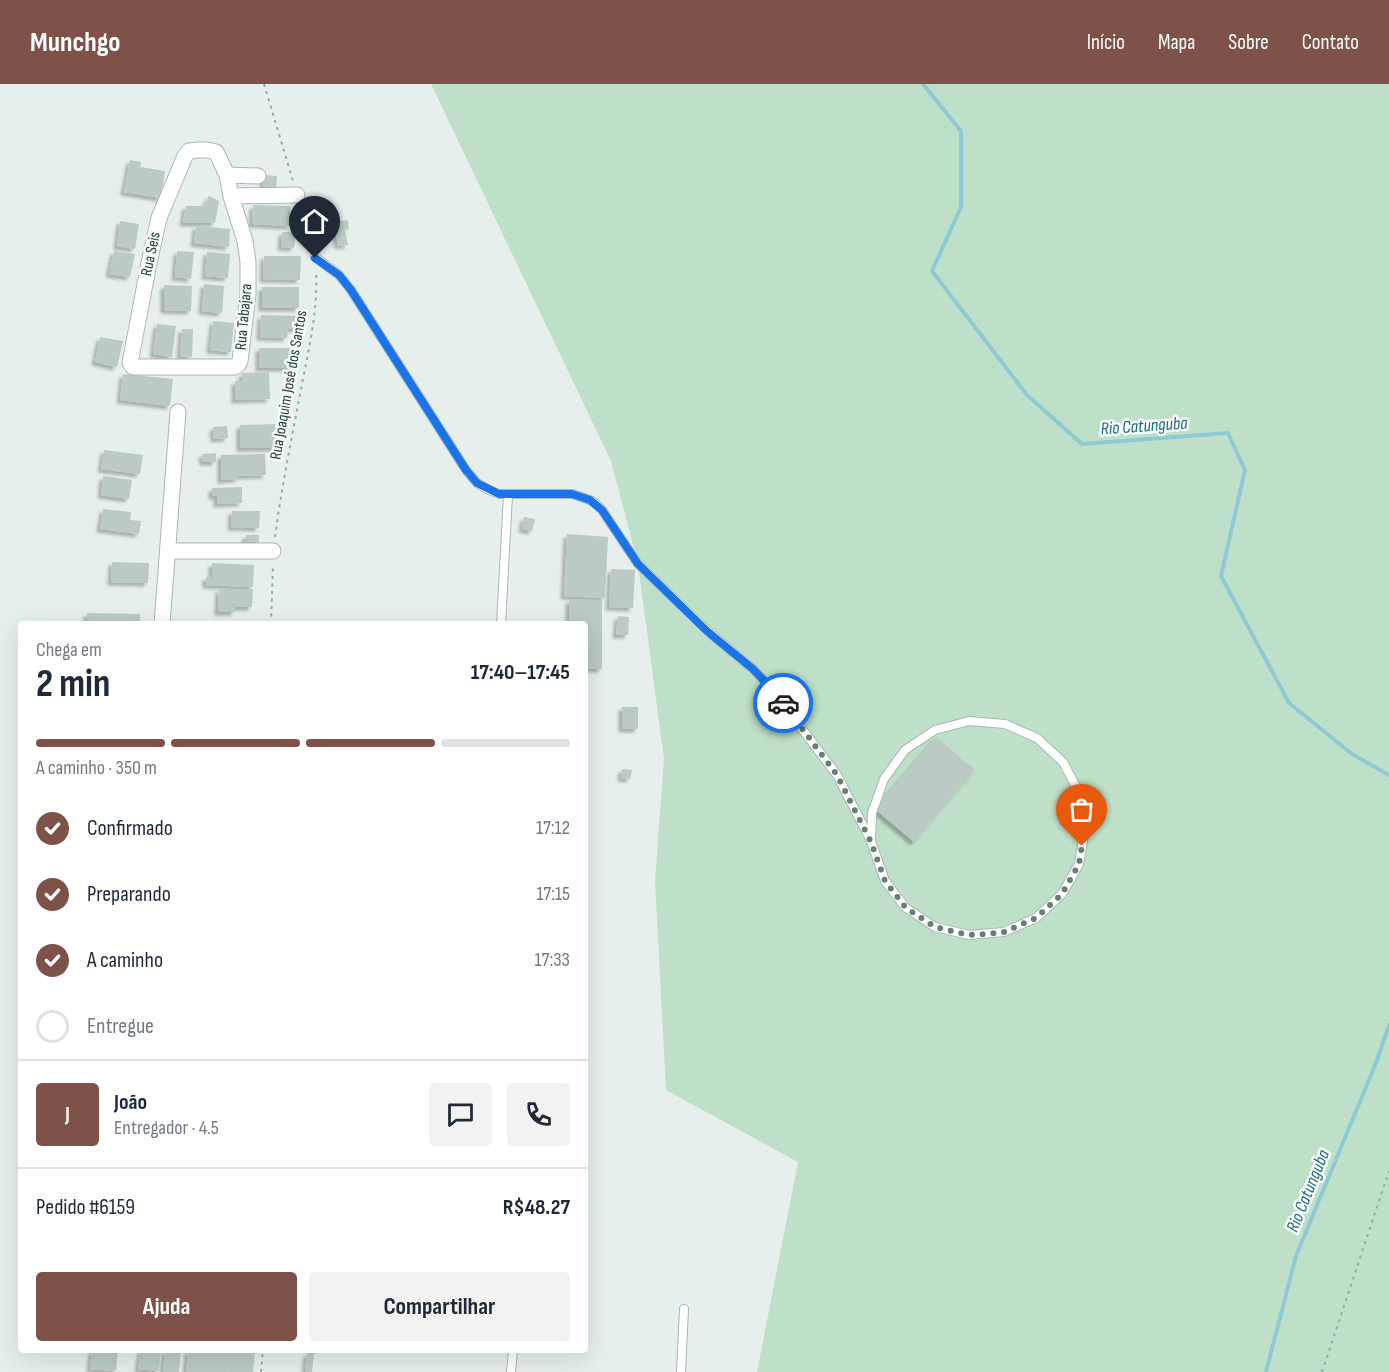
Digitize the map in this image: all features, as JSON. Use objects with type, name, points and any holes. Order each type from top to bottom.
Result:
[{"type":"street","name":"Rua Seis","points":[[130,363],[159,219],[185,156],[189,151],[216,152],[227,175]]},
{"type":"street","points":[[258,176],[227,175],[231,196],[297,195]]},
{"type":"street","name":"Rua Tabajara","points":[[130,363],[137,368],[235,367],[238,365],[241,357],[248,294],[248,262],[245,241],[231,196]]},
{"type":"street","points":[[162,621],[178,412]]},
{"type":"street","points":[[168,551],[273,551]]},
{"type":"lane","points":[[315,258],[339,275],[351,290],[466,470],[477,483],[499,494],[572,494],[596,504],[638,564],[708,632],[753,669],[770,687],[837,775],[871,842],[885,881],[906,908],[935,927],[969,935],[1004,932],[1036,918],[1062,894],[1079,864],[1085,829],[1080,794],[1063,762],[1037,738],[1005,724],[969,721],[935,730],[905,750],[884,779],[872,813],[871,842]]},
{"type":"lane","points":[[501,621],[508,495]]},
{"type":"lane","points":[[681,1372],[684,1309]]},
{"type":"lane","points":[[511,1372],[513,1353]]},
{"type":"path","name":"Rua Joaquim José dos Santos","points":[[264,84],[315,258],[317,286],[314,326],[273,551],[271,621]]},
{"type":"path","points":[[1322,1372],[1389,1171]]},
{"type":"path","points":[[261,1372],[262,1353]]},
{"type":"green space","points":[[431,84],[1389,84],[1389,1372],[757,1372],[798,1162],[666,1090],[655,881],[664,759],[638,564],[611,461]]},
{"type":"building","points":[[130,160],[141,162],[140,167],[165,171],[161,198],[124,192]]},
{"type":"building","points":[[264,175],[277,176],[276,191],[263,190]]},
{"type":"building","points":[[209,196],[219,201],[215,223],[183,223],[186,206],[204,206]]},
{"type":"building","points":[[253,205],[290,206],[290,226],[252,224]]},
{"type":"building","points":[[348,220],[349,229],[345,230],[348,245],[338,246],[334,222]]},
{"type":"building","points":[[120,221],[139,224],[135,249],[117,246]]},
{"type":"building","points":[[196,226],[230,229],[229,247],[194,243]]},
{"type":"building","points":[[282,232],[296,232],[294,248],[281,247]]},
{"type":"building","points":[[114,251],[135,254],[130,277],[109,274]]},
{"type":"building","points":[[177,251],[194,252],[191,279],[175,277]]},
{"type":"building","points":[[207,252],[230,254],[228,278],[205,276]]},
{"type":"building","points":[[264,256],[301,256],[300,280],[263,279]]},
{"type":"building","points":[[204,284],[224,286],[222,313],[202,311]]},
{"type":"building","points":[[164,285],[192,286],[191,311],[164,310]]},
{"type":"building","points":[[262,287],[299,287],[299,308],[262,308]]},
{"type":"building","points":[[261,315],[299,316],[298,329],[288,328],[287,338],[260,337]]},
{"type":"building","points":[[213,321],[234,323],[231,352],[210,350]]},
{"type":"building","points":[[157,324],[176,326],[172,357],[153,354]]},
{"type":"building","points":[[182,329],[193,329],[192,357],[180,356]]},
{"type":"building","points":[[100,337],[123,341],[117,367],[95,362]]},
{"type":"building","points":[[259,348],[291,348],[291,368],[259,368]]},
{"type":"building","points":[[269,372],[270,399],[235,400],[235,381],[242,381],[242,373]]},
{"type":"building","points":[[123,374],[173,379],[170,406],[120,400]]},
{"type":"building","points":[[275,424],[276,448],[240,448],[240,425]]},
{"type":"building","points":[[227,426],[228,438],[214,439],[213,427]]},
{"type":"building","points":[[104,450],[143,455],[140,474],[101,469]]},
{"type":"building","points":[[216,453],[216,462],[203,462],[202,454]]},
{"type":"building","points":[[265,454],[266,475],[238,476],[238,479],[221,480],[221,455]]},
{"type":"building","points":[[103,476],[132,480],[129,499],[101,495]]},
{"type":"building","points":[[242,487],[242,503],[217,504],[217,496],[212,496],[212,488]]},
{"type":"building","points":[[103,509],[131,512],[130,520],[141,521],[139,534],[100,529]]},
{"type":"building","points":[[232,511],[260,511],[259,528],[231,527]]},
{"type":"building","points":[[524,517],[535,519],[532,531],[522,529]]},
{"type":"building","points":[[567,534],[608,537],[605,598],[564,596]]},
{"type":"building","points":[[246,535],[259,535],[259,542],[245,541]]},
{"type":"building","points":[[112,562],[149,563],[148,583],[111,582]]},
{"type":"building","points":[[212,563],[254,565],[253,587],[206,585],[206,577],[212,577]]},
{"type":"building","points":[[611,569],[635,570],[633,608],[609,607]]},
{"type":"building","points":[[219,589],[253,589],[252,607],[235,607],[235,612],[218,612]]},
{"type":"building","points":[[569,600],[602,600],[602,669],[588,669],[588,621],[569,621]]},
{"type":"building","points":[[87,613],[140,614],[140,621],[87,621]]},
{"type":"building","points":[[618,616],[629,617],[628,635],[616,635]]},
{"type":"building","points":[[622,707],[638,707],[638,729],[622,729]]},
{"type":"building","points":[[936,737],[975,770],[914,842],[875,809]]},
{"type":"building","points":[[622,769],[632,770],[630,779],[621,778]]},
{"type":"building","points":[[92,1353],[118,1353],[116,1371],[90,1369]]},
{"type":"building","points":[[141,1353],[161,1353],[159,1371],[138,1369]]},
{"type":"building","points":[[165,1353],[181,1353],[179,1372],[163,1372]]},
{"type":"building","points":[[188,1353],[255,1353],[253,1372],[186,1372]]},
{"type":"building","points":[[307,1353],[314,1353],[312,1372],[305,1372]]},
{"type":"waterway","name":"Rio Catunguba","points":[[923,84],[961,131],[961,207],[932,271],[1027,395],[1082,444],[1228,433],[1245,470],[1221,576],[1289,703],[1352,754],[1389,775]]},
{"type":"waterway","name":"Rio Catunguba","points":[[1266,1372],[1296,1256],[1376,1063],[1389,1025]]},
{"type":"way so far","points":[[783,703],[837,775],[871,842],[885,881],[906,908],[935,927],[969,935],[987,934],[1004,932],[1036,918],[1062,894],[1079,864],[1082,846]]},
{"type":"route","points":[[315,258],[339,275],[351,290],[466,470],[477,483],[499,494],[572,494],[596,504],[638,564],[708,632],[753,669],[783,703]]}]
